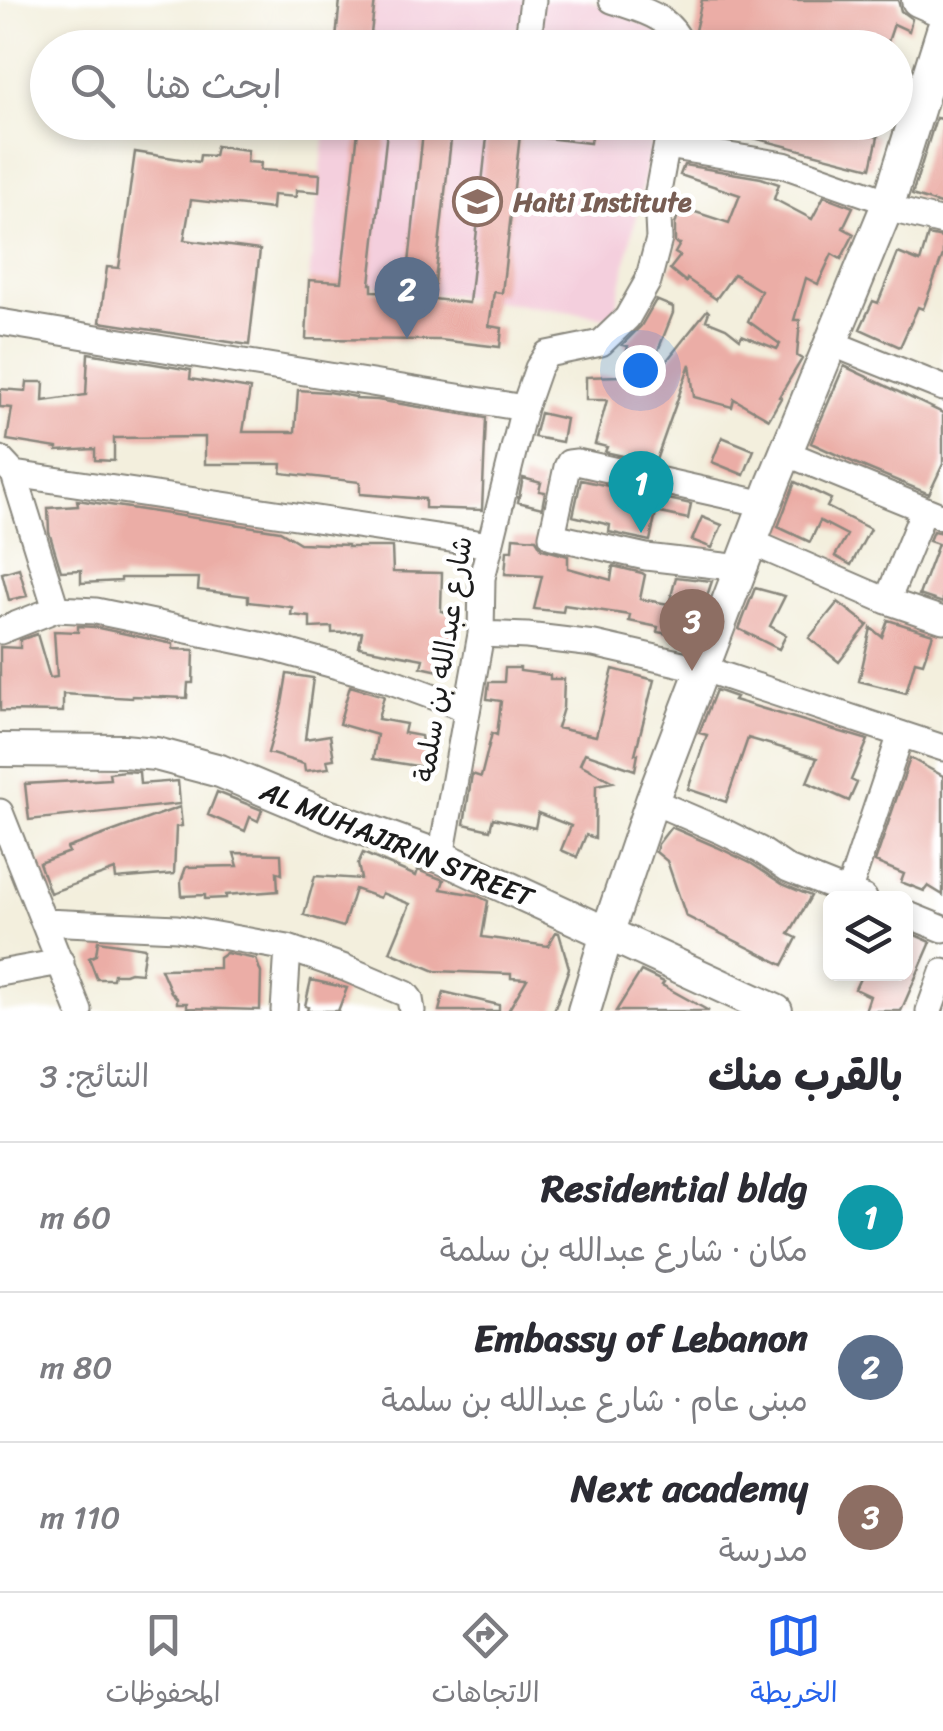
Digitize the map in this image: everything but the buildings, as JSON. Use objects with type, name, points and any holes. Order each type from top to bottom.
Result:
[{"type":"main road","points":[[918,0],[943,12]]},
{"type":"main road","points":[[913,124],[943,30]]},
{"type":"main road","points":[[584,1011],[652,801],[765,504],[887,205],[908,140]]},
{"type":"main road","name":"AL MUHAJIRIN STREET","points":[[0,750],[156,754],[220,771],[441,856],[776,1011]]},
{"type":"street","points":[[530,30],[534,0]]},
{"type":"street","points":[[612,0],[654,14],[673,30]]},
{"type":"street","name":"شارع عبدالله بن سلمة","points":[[441,856],[480,634],[482,578],[524,408],[542,359],[557,351],[601,343],[627,318],[648,282],[659,239],[657,197],[668,140]]},
{"type":"street","points":[[691,140],[784,165],[943,222]]},
{"type":"street","points":[[0,336],[1,322],[524,408]]},
{"type":"street","points":[[831,343],[943,388]]},
{"type":"street","points":[[786,453],[934,514],[887,601]]},
{"type":"street","points":[[765,504],[572,462],[567,467],[552,536],[646,557],[746,555],[943,620]]},
{"type":"street","points":[[56,608],[7,467],[490,545]]},
{"type":"street","points":[[0,631],[56,608],[124,616],[269,647],[388,680],[467,709]]},
{"type":"street","points":[[480,634],[594,644],[704,669],[943,748]]},
{"type":"street","points":[[857,891],[901,734]]},
{"type":"street","points":[[652,801],[760,850],[781,866],[844,891]]},
{"type":"street","points":[[0,812],[79,1011]]},
{"type":"street","points":[[913,917],[943,929]]},
{"type":"street","points":[[45,922],[200,931],[288,948],[406,994],[412,1011]]},
{"type":"street","points":[[284,1011],[288,948]]},
{"type":"street","points":[[0,973],[60,962]]},
{"type":"street","points":[[929,1011],[943,972]]},
{"type":"shaded area","points":[[339,0],[589,0],[654,30],[336,30]]},
{"type":"shaded area","name":"Haiti Institute","points":[[324,140],[652,140],[614,318],[453,295],[390,292],[372,284],[309,280]]},
{"type":"place","name":"Haiti Institute","points":[[478,201]]},
{"type":"place","name":"Embassy of Lebanon","points":[[407,339]]},
{"type":"place","name":"Residential bldg","points":[[641,533]]},
{"type":"place","name":"Next academy","points":[[692,671]]}]
